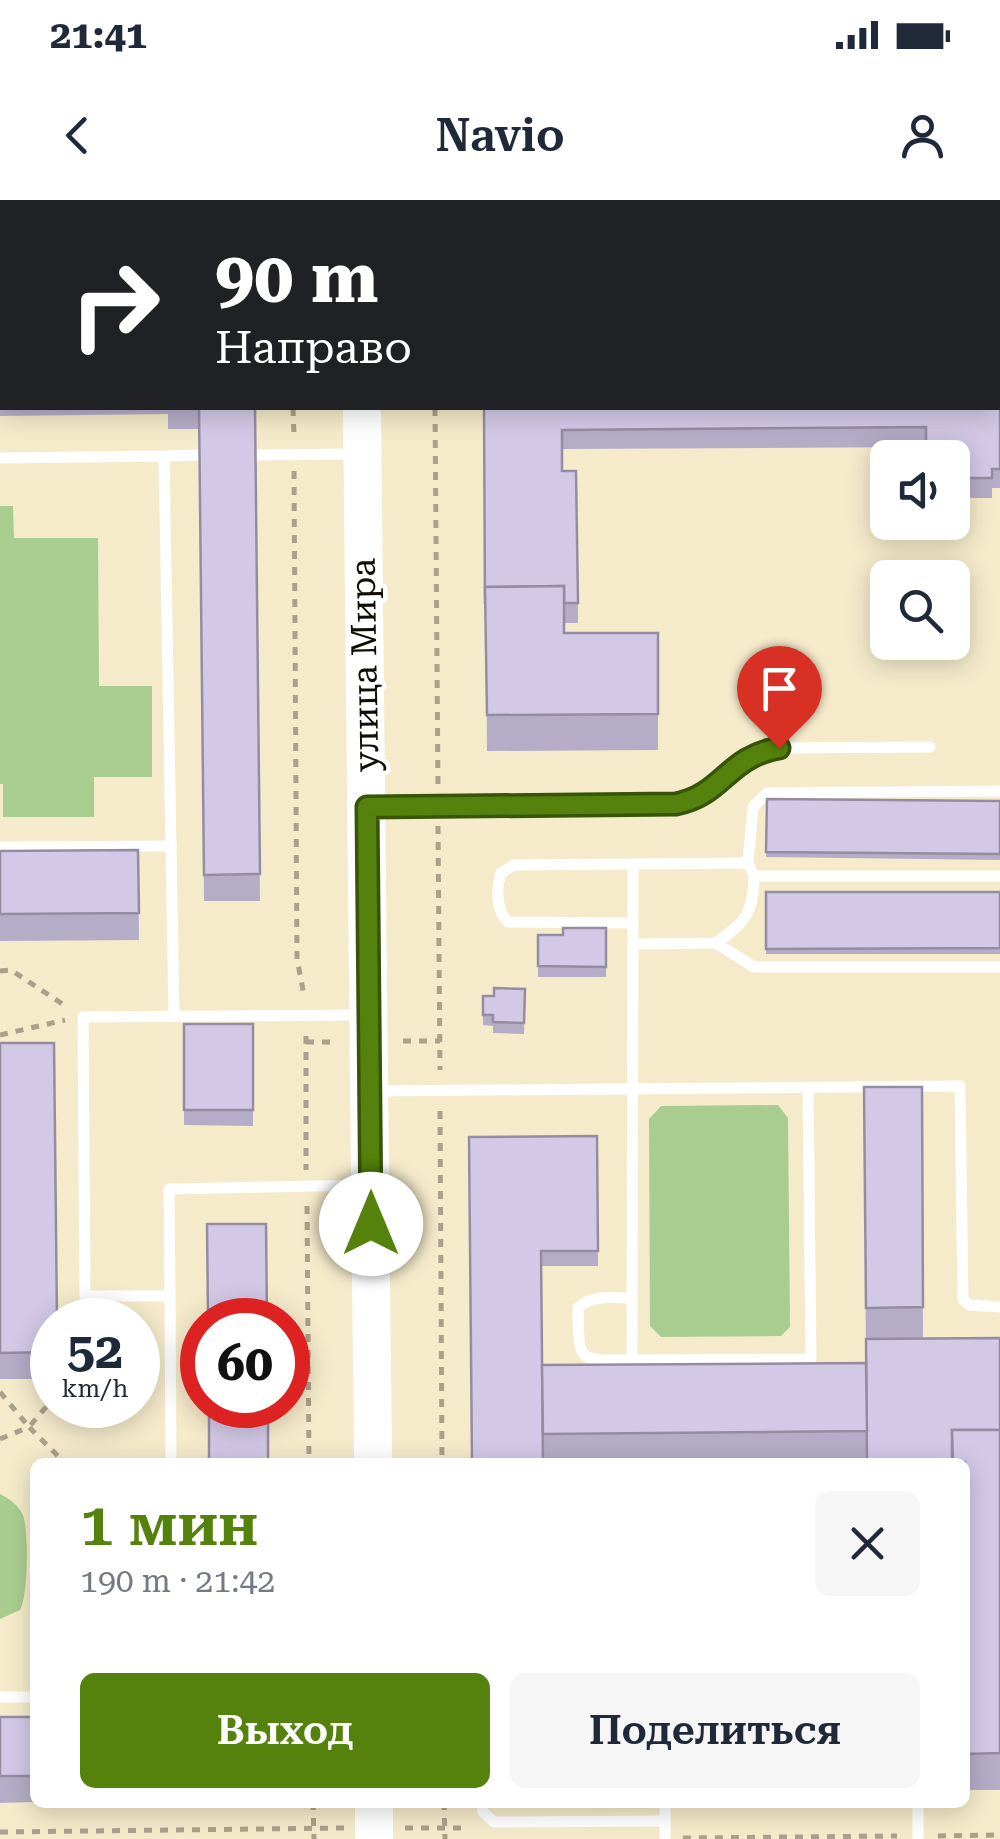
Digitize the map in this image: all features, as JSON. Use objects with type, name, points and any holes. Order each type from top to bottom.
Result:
[{"type":"main road","name":"улица Мира","points":[[362,410],[373,1458]]},
{"type":"lane","points":[[255,455],[363,454]]},
{"type":"lane","points":[[164,456],[174,1014]]},
{"type":"lane","points":[[0,458],[199,456]]},
{"type":"lane","points":[[367,807],[676,804],[701,797],[734,766],[761,751],[930,747]]},
{"type":"lane","points":[[716,943],[740,925],[754,902],[754,876],[748,863],[754,807],[767,793],[1000,791]]},
{"type":"lane","points":[[0,847],[172,846]]},
{"type":"lane","points":[[633,923],[508,922],[499,907],[498,880],[507,867],[514,865],[748,863]]},
{"type":"lane","points":[[632,1360],[633,865]]},
{"type":"lane","points":[[754,876],[1000,876]]},
{"type":"lane","points":[[633,944],[716,943],[754,967],[1000,968]]},
{"type":"lane","points":[[170,1296],[85,1296],[82,1017],[368,1014]]},
{"type":"lane","points":[[370,1092],[960,1086],[963,1299],[969,1306],[1000,1307]]},
{"type":"lane","points":[[632,1298],[596,1298],[578,1308],[578,1348],[583,1356],[590,1360],[810,1359],[808,1087]]},
{"type":"lane","points":[[171,1458],[170,1188],[370,1185]]},
{"type":"lane","points":[[0,1697],[30,1697]]},
{"type":"lane","points":[[483,1808],[494,1822],[666,1821]]},
{"type":"lane","points":[[665,1839],[666,1808]]},
{"type":"lane","points":[[918,1808],[918,1838]]},
{"type":"path","points":[[293,410],[297,959],[306,1014],[309,1458]]},
{"type":"path","points":[[435,410],[442,1458]]},
{"type":"path","points":[[0,971],[12,970],[82,1017]]},
{"type":"path","points":[[0,1035],[82,1017]]},
{"type":"path","points":[[0,1392],[60,1458]]},
{"type":"path","points":[[0,1438],[29,1427]]},
{"type":"path","points":[[313,1808],[314,1839]]},
{"type":"path","points":[[444,1808],[445,1839]]},
{"type":"path","points":[[0,1832],[314,1828],[374,1823],[471,1828],[480,1834]]},
{"type":"path","points":[[665,1839],[1000,1836]]},
{"type":"green space","points":[[0,506],[13,506],[14,538],[98,538],[99,686],[152,686],[152,777],[94,777],[94,817],[3,817]]},
{"type":"green space","points":[[778,1105],[788,1118],[790,1327],[781,1336],[661,1337],[650,1326],[649,1119],[661,1106]]},
{"type":"green space","points":[[0,1494],[23,1515],[27,1549],[20,1610],[0,1619]]},
{"type":"building","points":[[199,410],[255,410],[260,874],[204,875]]},
{"type":"building","points":[[484,410],[1000,410],[1000,469],[992,469],[992,478],[970,478],[970,440],[926,440],[926,427],[562,430],[562,471],[576,471],[578,603],[564,603],[564,586],[485,587],[485,604]]},
{"type":"building","points":[[564,586],[564,633],[658,633],[658,714],[487,715],[485,587]]},
{"type":"building","points":[[767,799],[1000,801],[1000,854],[766,852]]},
{"type":"building","points":[[138,850],[139,913],[0,914],[0,851]]},
{"type":"building","points":[[766,892],[1000,892],[1000,948],[766,949]]},
{"type":"building","points":[[563,928],[606,928],[606,967],[538,966],[538,935],[563,935]]},
{"type":"building","points":[[494,988],[525,989],[524,1023],[493,1022],[493,1015],[483,1015],[483,996],[494,996]]},
{"type":"building","points":[[184,1024],[253,1024],[253,1110],[184,1110]]},
{"type":"building","points":[[0,1043],[54,1043],[57,1298],[30,1298],[30,1352],[0,1353]]},
{"type":"building","points":[[864,1087],[922,1087],[923,1307],[866,1308]]},
{"type":"building","points":[[597,1136],[598,1251],[541,1251],[543,1458],[472,1458],[469,1137]]},
{"type":"building","points":[[207,1224],[266,1224],[267,1298],[208,1298]]},
{"type":"building","points":[[1000,1338],[1000,1430],[952,1430],[952,1458],[867,1458],[866,1339]]},
{"type":"building","points":[[866,1363],[867,1431],[543,1434],[542,1365]]},
{"type":"building","points":[[209,1428],[268,1428],[268,1458],[209,1458]]},
{"type":"building","points":[[952,1430],[1000,1430],[1000,1753],[970,1754],[970,1458],[953,1458]]},
{"type":"building","points":[[0,1717],[30,1717],[30,1776],[0,1776]]},
{"type":"route","points":[[371,1224],[367,807],[676,804],[701,797],[748,756],[779,748]]}]
